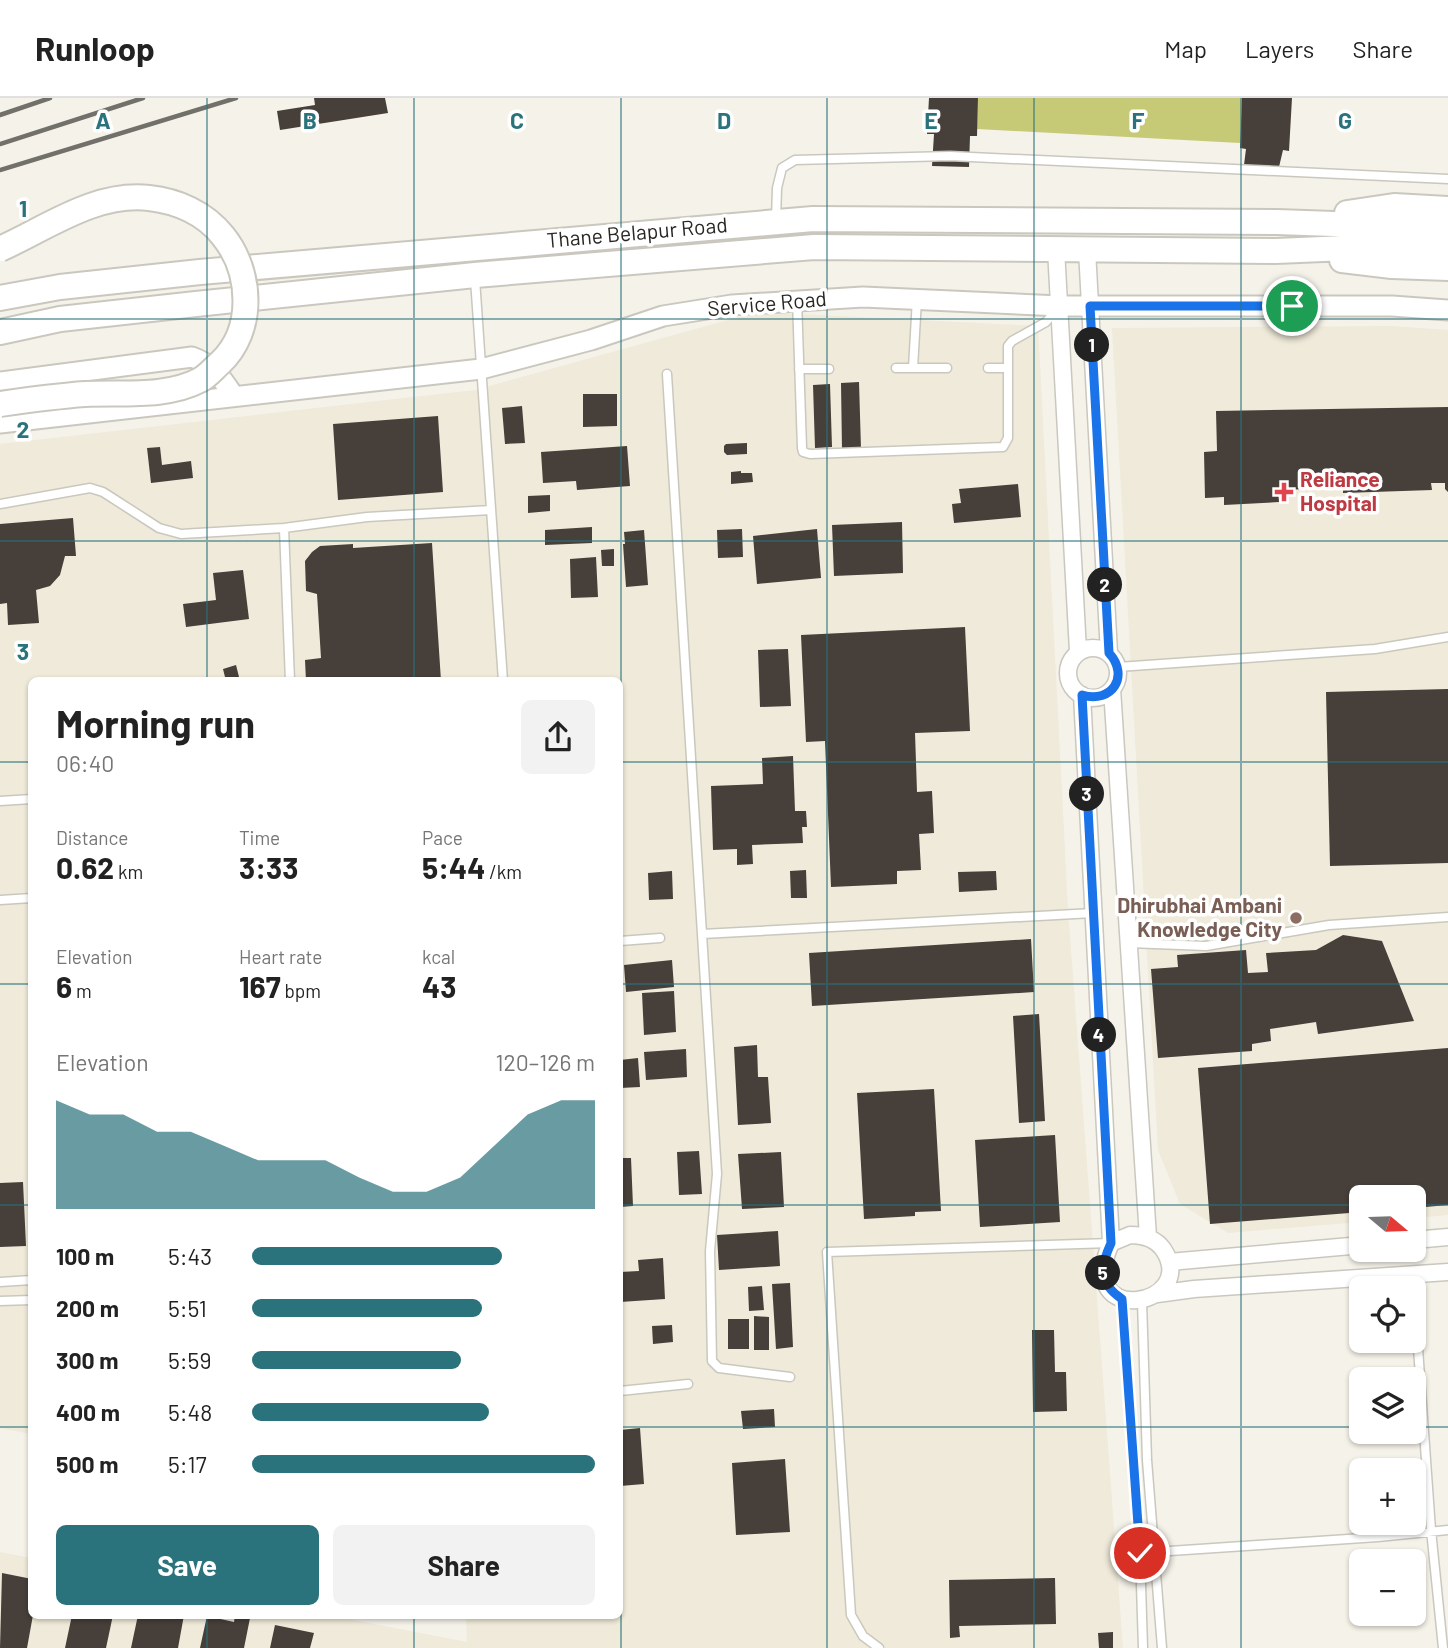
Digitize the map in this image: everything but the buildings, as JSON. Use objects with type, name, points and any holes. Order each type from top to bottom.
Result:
[{"type":"main road","points":[[0,249],[78,210],[128,197],[171,201],[189,208],[223,236],[235,255],[244,282],[246,316],[239,338],[227,356],[203,379],[174,390],[83,394],[0,404]]},
{"type":"main road","points":[[1277,222],[1394,206],[1448,209]]},
{"type":"main road","name":"Thane Belapur Road","points":[[0,298],[60,287],[187,274],[776,221],[1277,222]]},
{"type":"main road","points":[[1277,222],[1394,236],[1448,248]]},
{"type":"main road","points":[[1276,251],[1448,228]]},
{"type":"main road","name":"Thane Belapur Road","points":[[0,332],[60,319],[475,275],[814,247],[1276,251]]},
{"type":"main road","points":[[1276,251],[1392,266],[1448,268]]},
{"type":"street","points":[[1056,249],[1079,651],[1069,667],[1069,675],[1071,683],[1082,695],[1111,1243],[1103,1262],[1106,1284],[1122,1299],[1142,1301],[1157,1294],[1194,1289],[1349,1285]]},
{"type":"street","points":[[1082,695],[1099,697],[1112,689],[1116,683],[1118,667],[1109,653],[1087,250]]},
{"type":"street","name":"Service Road","points":[[0,423],[481,369],[591,340],[663,316],[732,304],[863,297],[1060,306],[1392,306],[1448,310]]},
{"type":"street","points":[[0,382],[192,357],[206,362],[223,379],[233,395]]},
{"type":"street","points":[[1079,651],[1095,648],[1109,653]]},
{"type":"street","points":[[1112,689],[1148,1237]]},
{"type":"street","points":[[1111,1243],[1130,1235],[1148,1237],[1165,1251],[1169,1262],[1167,1280],[1157,1294]]},
{"type":"street","points":[[1426,1239],[1448,1237]]},
{"type":"street","points":[[1169,1262],[1349,1246]]},
{"type":"street","points":[[1426,1280],[1448,1272]]},
{"type":"lane","points":[[776,221],[777,188],[782,169],[795,160],[950,156],[1448,179]]},
{"type":"lane","points":[[475,275],[503,677]]},
{"type":"lane","points":[[913,368],[917,299]]},
{"type":"lane","points":[[797,300],[802,448],[803,452],[810,454],[1003,447],[1008,438],[1010,343],[1046,323],[1060,306]]},
{"type":"lane","points":[[896,368],[947,368]]},
{"type":"lane","points":[[988,368],[1008,368]]},
{"type":"lane","points":[[799,369],[829,369]]},
{"type":"lane","points":[[667,374],[717,1174],[710,1251],[712,1361],[719,1368],[790,1377]]},
{"type":"lane","points":[[0,503],[90,488],[103,492],[159,528],[181,534],[284,528],[368,517],[491,510]]},
{"type":"lane","points":[[284,528],[290,677]]},
{"type":"lane","points":[[1118,667],[1375,649],[1448,637]]},
{"type":"lane","points":[[0,801],[28,799]]},
{"type":"lane","points":[[0,900],[28,898]]},
{"type":"lane","points":[[702,934],[1093,913]]},
{"type":"lane","points":[[1129,943],[1206,946],[1329,925],[1448,917]]},
{"type":"lane","points":[[623,941],[660,937]]},
{"type":"lane","points":[[880,1648],[863,1636],[851,1615],[827,1252],[1111,1243]]},
{"type":"lane","points":[[0,1282],[28,1280]]},
{"type":"lane","points":[[1122,1299],[1140,1553],[1143,1648]]},
{"type":"lane","points":[[0,1301],[28,1300]]},
{"type":"lane","points":[[1142,1301],[1147,1461],[1163,1648]]},
{"type":"lane","points":[[1418,1353],[1443,1648]]},
{"type":"lane","points":[[623,1391],[688,1384]]},
{"type":"lane","points":[[1140,1553],[1448,1530]]},
{"type":"shaded area","points":[[757,312],[1038,326],[1068,909],[1123,1648],[0,1648],[0,1552],[28,1557],[28,1619],[349,1619],[467,1642],[466,1619],[623,1619],[623,677],[28,677],[28,1433],[0,1428],[0,444],[475,390]]},
{"type":"shaded area","name":"Dhirubhai Ambani Knowledge City","points":[[1392,326],[1448,330],[1448,1215],[1426,1217],[1426,1185],[1349,1185],[1349,1223],[1228,1233],[1180,1204],[1158,1150],[1112,328]]},
{"type":"green space","points":[[978,98],[1242,98],[1240,143],[977,129]]},
{"type":"railway","points":[[0,115],[50,98]]},
{"type":"railway","points":[[0,144],[143,98]]},
{"type":"railway","points":[[0,170],[236,98]]},
{"type":"place","name":"Reliance Hospital","points":[[1284,492]]},
{"type":"place","name":"Dhirubhai Ambani Knowledge City","points":[[1296,918]]},
{"type":"route","points":[[1140,1553],[1122,1299],[1106,1284],[1103,1273],[1103,1262],[1111,1243],[1082,695],[1091,698],[1106,694],[1116,683],[1118,667],[1109,653],[1090,306],[1292,306]]}]
